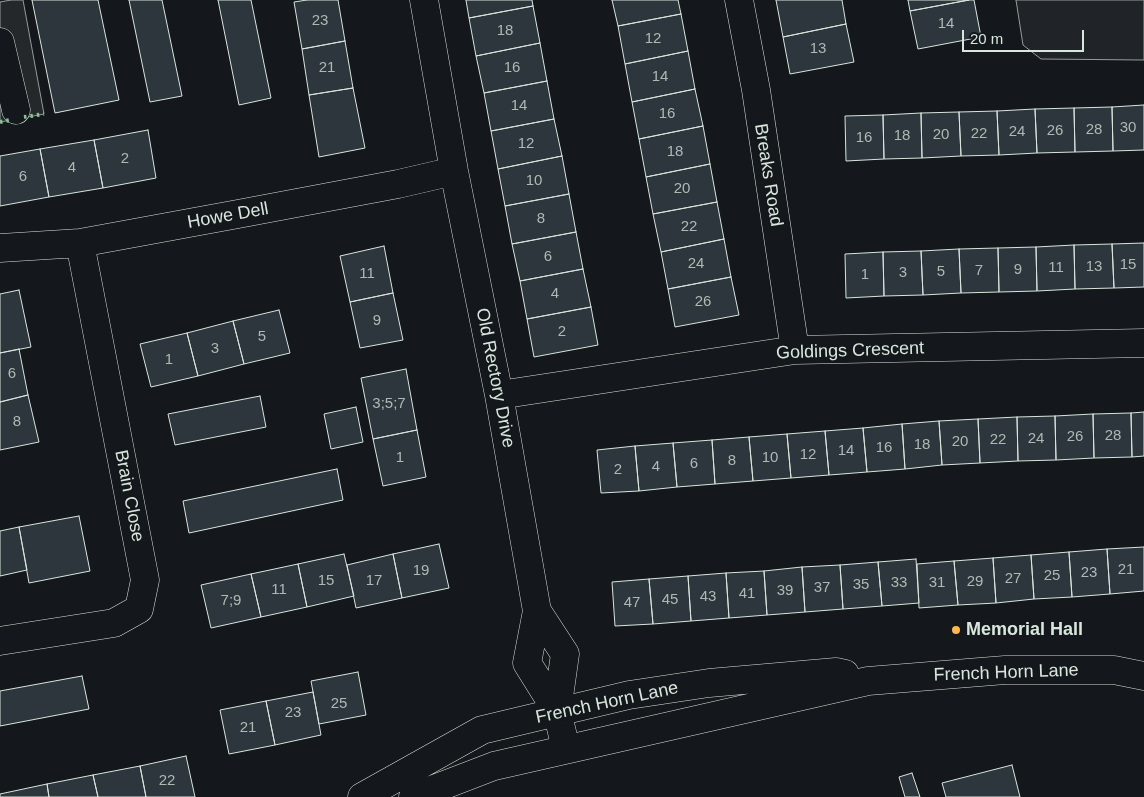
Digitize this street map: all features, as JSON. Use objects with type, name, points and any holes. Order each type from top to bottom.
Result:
[{"type":"street","name":"Old Rectory Drive","points":[[424,0],[454,171],[499,395],[537,611],[565,654],[557,712],[566,749]]},
{"type":"street","name":"Breaks Road","points":[[739,0],[756,90],[795,350]]},
{"type":"street","points":[[0,42],[16,110]]},
{"type":"street","name":"Howe Dell","points":[[0,248],[80,243],[454,171]]},
{"type":"street","name":"Brain Close","points":[[0,641],[114,623],[139,609],[145,580],[80,243]]},
{"type":"street","name":"Goldings Crescent","points":[[499,395],[795,350],[1144,344]]},
{"type":"street","points":[[537,611],[527,663],[557,712]]},
{"type":"street","name":"French Horn Lane","points":[[413,797],[494,766],[868,680],[1004,670],[1114,670],[1144,676]]},
{"type":"street","name":"French Horn Lane","points":[[362,797],[482,730],[557,712],[629,696],[709,683],[836,672],[868,680]]},
{"type":"shaded area","points":[[23,0],[44,114],[0,122],[0,2]]},
{"type":"shaded area","points":[[1016,0],[1144,0],[1144,60],[1041,59],[1023,45]]},
{"type":"building","points":[[32,0],[98,0],[119,100],[55,113]]},
{"type":"building","points":[[129,0],[162,0],[182,96],[150,102]]},
{"type":"building","points":[[218,0],[251,0],[271,98],[239,105]]},
{"type":"building","points":[[338,0],[345,41],[302,49],[294,2]]},
{"type":"building","points":[[466,0],[532,0],[533,6],[469,18]]},
{"type":"building","points":[[612,0],[678,0],[681,14],[618,26]]},
{"type":"building","points":[[776,0],[842,0],[846,24],[783,37]]},
{"type":"building","points":[[908,0],[969,0],[910,11]]},
{"type":"building","points":[[974,0],[981,37],[918,49],[910,11]]},
{"type":"building","points":[[533,6],[540,43],[476,56],[469,18]]},
{"type":"building","points":[[681,14],[688,51],[625,64],[618,26]]},
{"type":"building","points":[[846,24],[854,62],[790,74],[783,37]]},
{"type":"building","points":[[345,41],[353,88],[309,95],[302,49]]},
{"type":"building","points":[[540,43],[547,81],[484,93],[476,56]]},
{"type":"building","points":[[688,51],[695,89],[632,102],[625,64]]},
{"type":"building","points":[[547,81],[554,119],[491,131],[484,93]]},
{"type":"building","points":[[353,88],[365,148],[319,157],[309,95]]},
{"type":"building","points":[[695,89],[703,126],[639,139],[632,102]]},
{"type":"building","points":[[1144,105],[1144,150],[1113,151],[1112,107]]},
{"type":"building","points":[[1112,107],[1113,151],[1075,152],[1074,108]]},
{"type":"building","points":[[1074,108],[1075,152],[1037,153],[1035,109]]},
{"type":"building","points":[[1035,109],[1037,153],[999,155],[997,111]]},
{"type":"building","points":[[997,111],[999,155],[961,156],[959,112]]},
{"type":"building","points":[[959,112],[961,156],[922,158],[921,113]]},
{"type":"building","points":[[921,113],[922,158],[884,159],[883,115]]},
{"type":"building","points":[[883,115],[884,159],[846,161],[845,116]]},
{"type":"building","points":[[554,119],[562,156],[498,169],[491,131]]},
{"type":"building","points":[[703,126],[710,164],[646,177],[639,139]]},
{"type":"building","points":[[148,130],[156,178],[103,188],[94,140]]},
{"type":"building","points":[[94,140],[103,188],[49,197],[40,149]]},
{"type":"building","points":[[40,149],[49,197],[0,206],[0,156]]},
{"type":"building","points":[[562,156],[569,194],[505,206],[498,169]]},
{"type":"building","points":[[710,164],[717,202],[653,214],[646,177]]},
{"type":"building","points":[[569,194],[576,232],[512,244],[505,206]]},
{"type":"building","points":[[717,202],[724,239],[661,252],[653,214]]},
{"type":"building","points":[[576,232],[583,269],[520,281],[512,244]]},
{"type":"building","points":[[724,239],[731,277],[668,289],[661,252]]},
{"type":"building","points":[[1144,243],[1144,287],[1114,288],[1112,244]]},
{"type":"building","points":[[1112,244],[1114,288],[1075,289],[1074,245]]},
{"type":"building","points":[[1074,245],[1075,289],[1037,291],[1036,247]]},
{"type":"building","points":[[384,246],[393,293],[350,302],[340,256]]},
{"type":"building","points":[[1036,247],[1037,291],[999,292],[998,248]]},
{"type":"building","points":[[998,248],[999,292],[961,293],[959,249]]},
{"type":"building","points":[[959,249],[961,293],[923,295],[921,251]]},
{"type":"building","points":[[921,251],[923,295],[884,296],[883,252]]},
{"type":"building","points":[[883,252],[884,296],[846,298],[845,254]]},
{"type":"building","points":[[583,269],[591,307],[527,319],[520,281]]},
{"type":"building","points":[[731,277],[739,315],[675,327],[668,289]]},
{"type":"building","points":[[19,290],[31,347],[0,353],[0,294]]},
{"type":"building","points":[[393,293],[403,340],[360,348],[350,302]]},
{"type":"building","points":[[591,307],[598,345],[534,357],[527,319]]},
{"type":"building","points":[[279,310],[290,353],[244,364],[233,321]]},
{"type":"building","points":[[233,321],[244,364],[198,376],[187,333]]},
{"type":"building","points":[[187,333],[198,376],[151,387],[140,344]]},
{"type":"building","points":[[19,349],[28,395],[0,402],[0,353]]},
{"type":"building","points":[[406,369],[417,430],[373,439],[361,378]]},
{"type":"building","points":[[28,395],[39,442],[0,450],[0,402]]},
{"type":"building","points":[[260,396],[266,427],[175,445],[168,414]]},
{"type":"building","points":[[356,407],[363,442],[331,449],[324,414]]},
{"type":"building","points":[[1144,412],[1144,456],[1132,457],[1131,413]]},
{"type":"building","points":[[1131,413],[1132,457],[1094,458],[1093,414]]},
{"type":"building","points":[[1093,414],[1094,458],[1056,460],[1055,416]]},
{"type":"building","points":[[1055,416],[1056,460],[1018,461],[1017,417]]},
{"type":"building","points":[[1017,417],[1018,461],[980,463],[978,419]]},
{"type":"building","points":[[978,419],[980,463],[942,465],[939,421]]},
{"type":"building","points":[[939,421],[942,465],[905,469],[902,424]]},
{"type":"building","points":[[902,424],[905,469],[867,472],[863,428]]},
{"type":"building","points":[[863,428],[867,472],[829,475],[825,431]]},
{"type":"building","points":[[417,430],[426,477],[383,486],[373,439]]},
{"type":"building","points":[[825,431],[829,475],[791,478],[787,434]]},
{"type":"building","points":[[787,434],[791,478],[753,481],[749,437]]},
{"type":"building","points":[[749,437],[753,481],[715,484],[712,440]]},
{"type":"building","points":[[712,440],[715,484],[677,487],[673,443]]},
{"type":"building","points":[[673,443],[677,487],[639,491],[635,446]]},
{"type":"building","points":[[635,446],[639,491],[601,493],[597,450]]},
{"type":"building","points":[[337,469],[343,500],[189,533],[183,501]]},
{"type":"building","points":[[79,516],[90,571],[29,583],[19,527]]},
{"type":"building","points":[[19,527],[27,570],[0,576],[0,531]]},
{"type":"building","points":[[439,544],[449,588],[402,598],[393,554]]},
{"type":"building","points":[[1144,547],[1144,591],[1110,594],[1107,549]]},
{"type":"building","points":[[1107,549],[1110,594],[1072,597],[1069,552]]},
{"type":"building","points":[[1069,552],[1072,597],[1034,599],[1031,555]]},
{"type":"building","points":[[344,554],[354,596],[307,607],[298,564]]},
{"type":"building","points":[[393,554],[402,598],[356,608],[347,565]]},
{"type":"building","points":[[1031,555],[1034,599],[996,603],[993,558]]},
{"type":"building","points":[[993,558],[996,603],[958,605],[954,561]]},
{"type":"building","points":[[916,559],[919,603],[882,606],[878,562]]},
{"type":"building","points":[[954,561],[958,605],[919,608],[917,564]]},
{"type":"building","points":[[878,562],[882,606],[843,609],[840,565]]},
{"type":"building","points":[[298,564],[307,607],[261,617],[251,574]]},
{"type":"building","points":[[840,565],[843,609],[805,612],[802,567]]},
{"type":"building","points":[[802,567],[805,612],[767,615],[764,571]]},
{"type":"building","points":[[764,571],[767,615],[729,618],[726,573]]},
{"type":"building","points":[[726,573],[729,618],[691,621],[688,576]]},
{"type":"building","points":[[251,574],[261,617],[211,628],[201,585]]},
{"type":"building","points":[[688,576],[691,621],[653,624],[649,579]]},
{"type":"building","points":[[649,579],[653,624],[615,626],[612,582]]},
{"type":"building","points":[[358,672],[366,715],[319,724],[311,681]]},
{"type":"building","points":[[82,676],[89,709],[0,726],[0,691]]},
{"type":"building","points":[[313,692],[321,735],[275,745],[266,701]]},
{"type":"building","points":[[266,701],[275,745],[229,754],[220,710]]},
{"type":"building","points":[[186,756],[195,797],[146,797],[140,766]]},
{"type":"building","points":[[1012,765],[1020,797],[946,797],[942,783]]},
{"type":"building","points":[[140,766],[146,797],[98,797],[93,775]]},
{"type":"building","points":[[912,773],[920,797],[905,797],[899,777]]},
{"type":"building","points":[[93,775],[98,797],[49,797],[47,784]]},
{"type":"building","points":[[47,784],[49,797],[0,797],[0,794]]},
{"type":"hedge","points":[[24,117],[44,114]]},
{"type":"hedge","points":[[0,122],[10,120]]},
{"type":"place","name":"Memorial Hall","points":[[956,630]]}]
